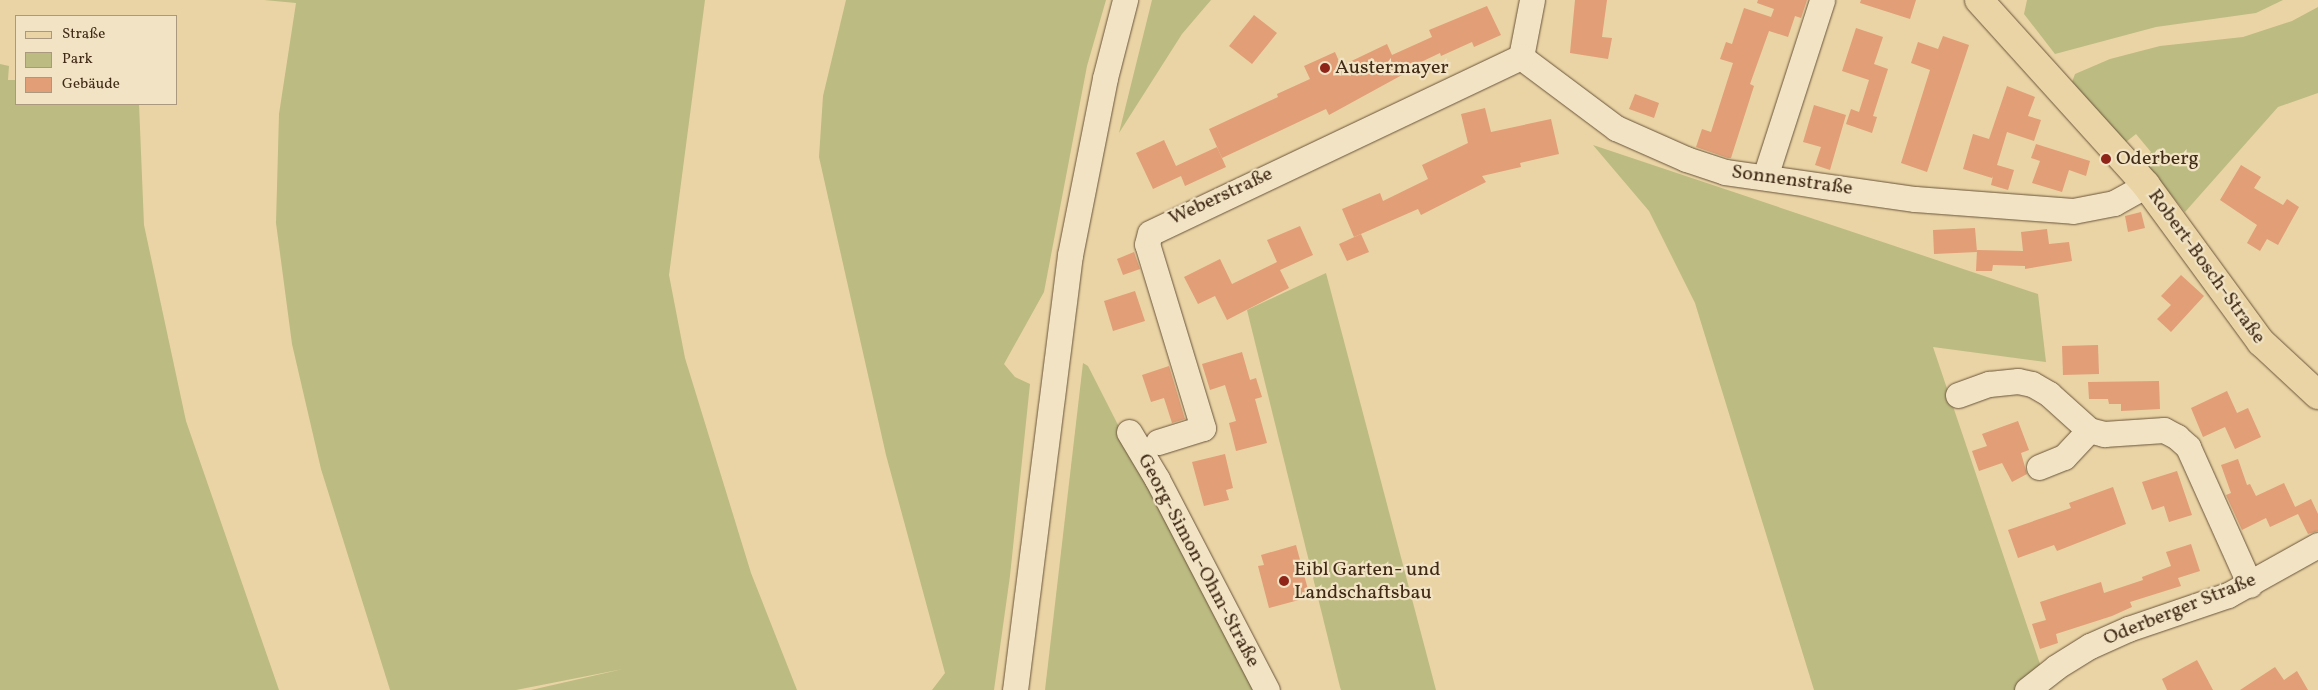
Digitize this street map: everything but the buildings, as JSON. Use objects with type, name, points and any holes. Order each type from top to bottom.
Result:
[{"type":"main road","name":"Robert-Bosch-Straße","points":[[1979,0],[2146,184],[2261,342],[2294,376],[2318,395]]},
{"type":"street","points":[[1015,690],[1070,255],[1105,78],[1125,0]]},
{"type":"street","points":[[1521,57],[1532,0]]},
{"type":"street","points":[[1765,177],[1822,0]]},
{"type":"street","name":"Sonnenstraße","points":[[1521,57],[1616,128],[1725,172],[1916,199],[2073,211],[2114,203],[2146,184]]},
{"type":"street","name":"Weberstraße","points":[[1158,442],[1203,428],[1147,244],[1150,233],[1521,57]]},
{"type":"street","points":[[1958,395],[2005,381],[2032,384],[2049,394],[2089,430],[2104,434],[2164,430],[2188,447],[2250,585]]},
{"type":"street","points":[[2039,467],[2064,457],[2089,430]]},
{"type":"street","name":"Georg-Simon-Ohm-Straße","points":[[1129,432],[1157,479],[1266,690]]},
{"type":"street","name":"Oderberger Straße","points":[[2035,683],[2090,646],[2128,629],[2250,585],[2318,545]]},
{"type":"green space","points":[[264,0],[705,0],[669,275],[685,358],[751,573],[797,690],[531,690],[623,669],[516,690],[390,690],[321,469],[292,344],[276,223],[279,114],[296,3]]},
{"type":"green space","points":[[846,0],[1106,0],[1087,66],[1044,292],[1004,364],[1015,377],[1030,384],[1010,576],[994,690],[932,690],[945,673],[886,455],[819,157],[823,96]]},
{"type":"green space","points":[[1152,0],[1211,0],[1182,34],[1119,133]]},
{"type":"green space","points":[[2027,0],[2283,0],[2256,13],[2156,27],[2055,54],[2024,14]]},
{"type":"green space","points":[[2318,7],[2318,93],[2278,107],[2185,212],[2143,160],[2151,152],[2136,134],[2126,142],[2072,82],[2075,74],[2110,59],[2160,46],[2243,37],[2292,21]]},
{"type":"green space","points":[[0,64],[9,66],[8,80],[15,80],[15,105],[139,105],[144,225],[186,421],[279,690],[0,690]]},
{"type":"green space","points":[[1593,145],[2038,294],[2046,362],[1933,347],[2041,667],[2020,690],[1814,690],[1695,303],[1649,211]]},
{"type":"green space","points":[[1326,273],[1436,690],[1341,690],[1340,687],[1247,310]]},
{"type":"green space","points":[[1083,363],[1088,366],[1253,690],[1045,690]]},
{"type":"place","name":"Austermayer","points":[[1325,68]]},
{"type":"place","name":"Oderberg","points":[[2106,159]]},
{"type":"place","name":"Eibl Garten- und Landschaftsbau","points":[[1284,581]]}]
